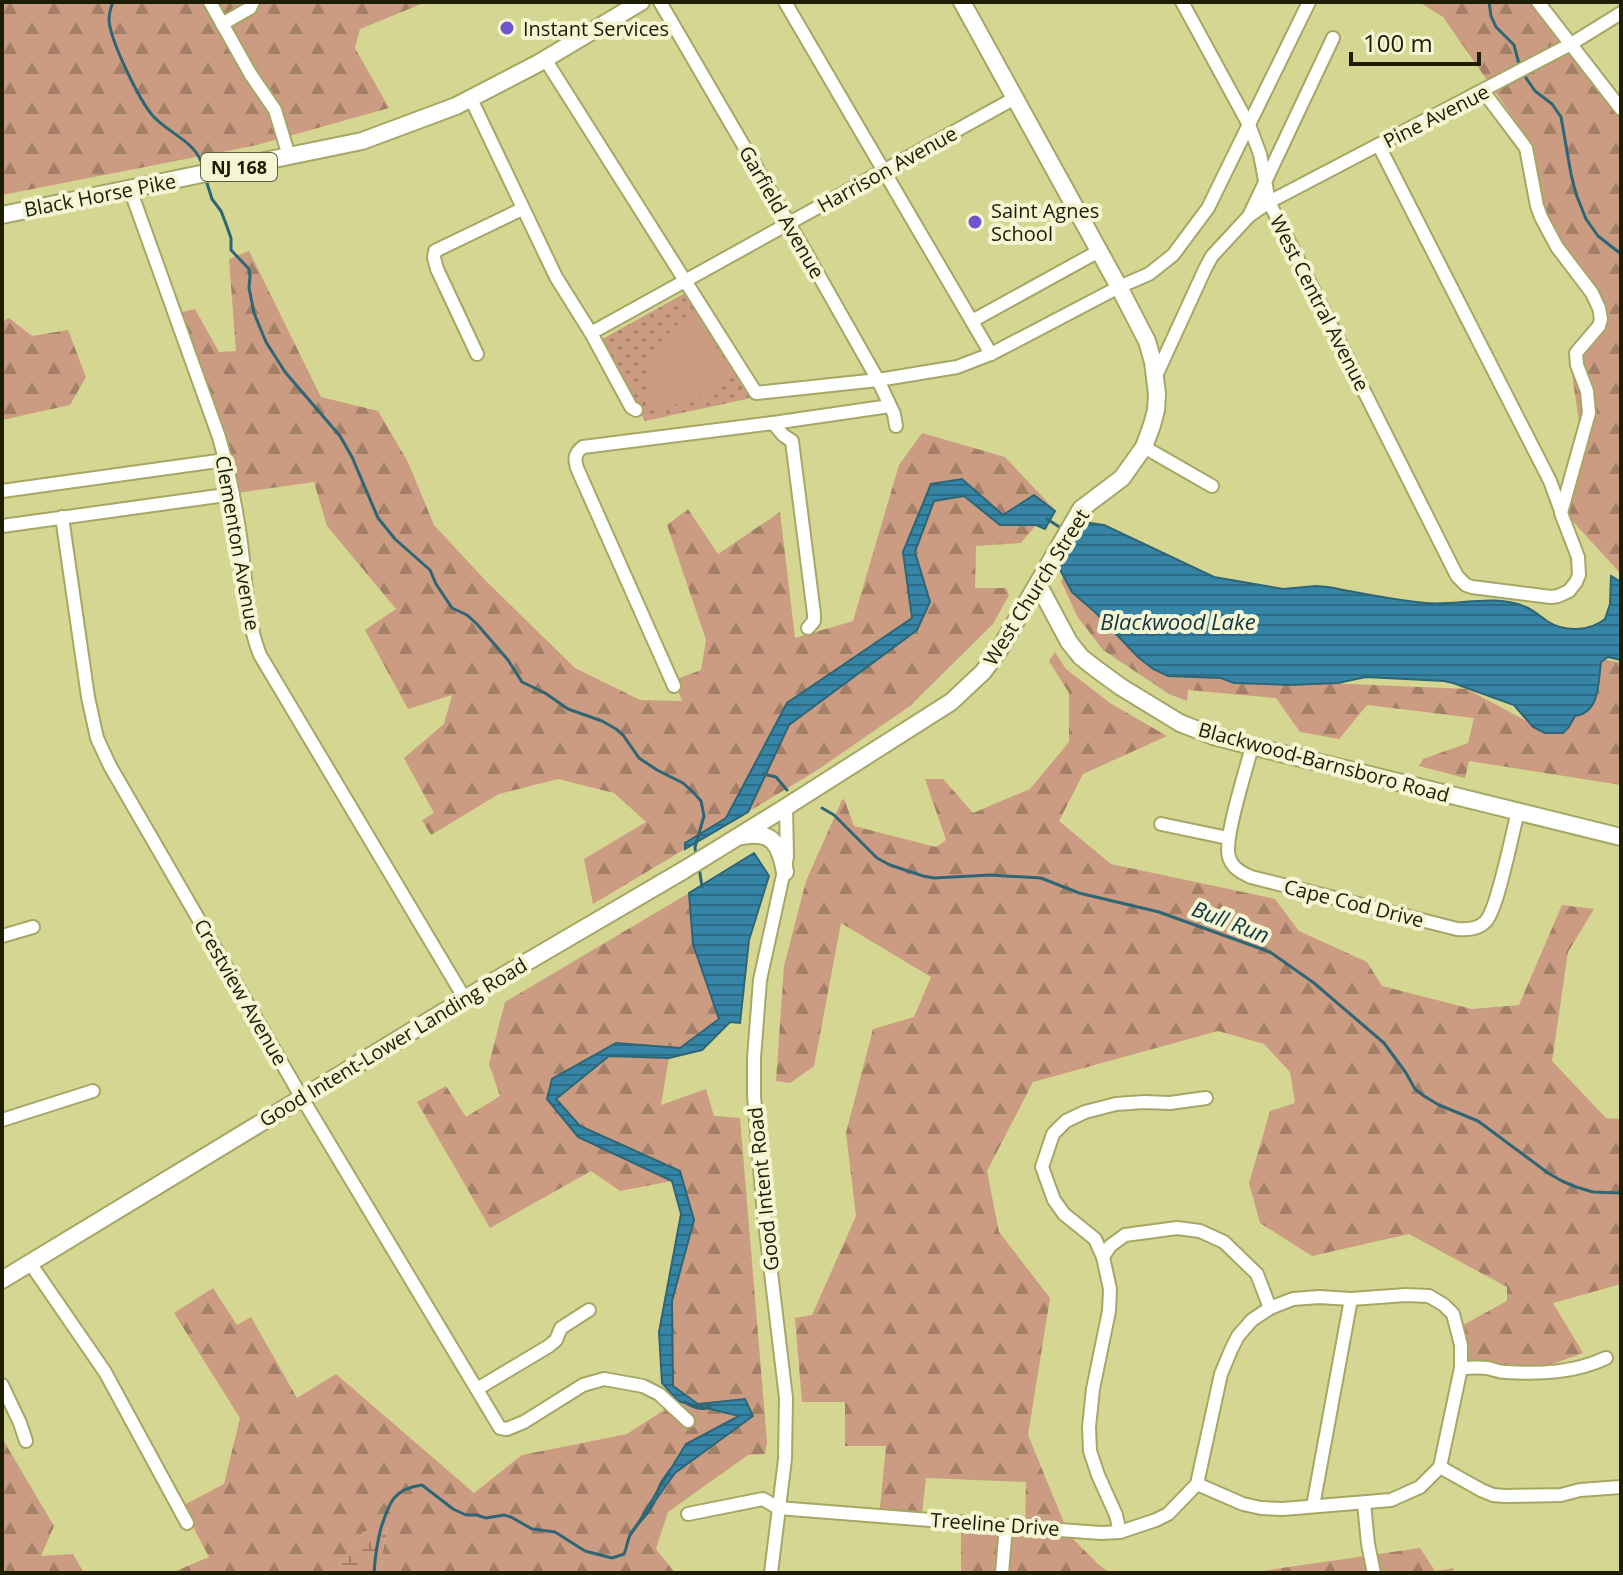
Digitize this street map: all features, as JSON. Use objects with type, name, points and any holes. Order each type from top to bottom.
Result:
[{"type":"main road","name":"Black Horse Pike","points":[[2,215],[362,141],[471,99],[641,2]]},
{"type":"main road","name":"West Church Street","points":[[786,807],[951,702],[970,686],[998,652],[1077,517],[1088,503],[1127,473],[1144,447],[1156,410],[1153,362],[1147,341],[962,2]]},
{"type":"main road","name":"Blackwood-Barnsboro Road","points":[[1038,584],[1069,642],[1081,657],[1121,687],[1180,723],[1252,746],[1621,837]]},
{"type":"main road","name":"Good Intent-Lower Landing Road","points":[[2,1280],[786,807]]},
{"type":"main road","points":[[737,838],[758,835],[771,839],[780,852],[785,872]]},
{"type":"street","points":[[210,2],[251,75],[275,110],[289,156]]},
{"type":"street","points":[[222,24],[250,8],[253,2]]},
{"type":"street","name":"Garfield Avenue","points":[[660,2],[878,380],[894,414],[896,426]]},
{"type":"street","points":[[785,2],[991,354]]},
{"type":"street","name":"West Central Avenue","points":[[1182,2],[1249,125],[1260,154],[1269,202],[1457,576],[1466,585],[1479,588],[1551,597],[1569,591],[1576,582],[1579,566],[1561,513]]},
{"type":"street","points":[[545,59],[756,393],[878,380],[957,367],[991,354],[1149,274],[1173,255],[1208,208],[1309,2]]},
{"type":"street","points":[[1538,2],[1621,109]]},
{"type":"street","name":"Pine Avenue","points":[[1249,216],[1269,202],[1571,44],[1621,13]]},
{"type":"street","points":[[1155,378],[1212,256],[1249,216],[1333,38]]},
{"type":"street","points":[[1483,91],[1526,148],[1541,217],[1557,247],[1592,293],[1599,308],[1599,326],[1576,353],[1589,401],[1589,413],[1561,513]]},
{"type":"street","name":"Harrison Avenue","points":[[591,333],[1015,98]]},
{"type":"street","points":[[471,99],[556,277],[631,407],[636,410]]},
{"type":"street","points":[[1379,146],[1550,481],[1561,513]]},
{"type":"street","name":"Clementon Avenue","points":[[130,189],[219,437],[233,494],[253,636],[260,655],[465,999]]},
{"type":"street","points":[[477,354],[437,269],[435,251],[522,209]]},
{"type":"street","points":[[972,321],[1099,251]]},
{"type":"street","points":[[674,686],[574,461],[576,454],[583,447],[890,406]]},
{"type":"street","points":[[773,423],[792,441],[814,614],[814,621],[808,628]]},
{"type":"street","points":[[1144,447],[1212,486]]},
{"type":"street","points":[[2,491],[225,460]]},
{"type":"street","points":[[2,526],[233,494]]},
{"type":"street","name":"Crestview Avenue","points":[[62,517],[88,697],[97,738],[110,766],[302,1098],[500,1428],[507,1429],[524,1422],[583,1385],[604,1379],[643,1386],[659,1394],[683,1417]]},
{"type":"street","points":[[1161,824],[1228,838],[1252,746]]},
{"type":"street","name":"Good Intent Road","points":[[771,1573],[785,1459],[786,1398],[764,1214],[754,1096],[754,1058],[760,980],[785,872],[788,840],[786,807]]},
{"type":"street","name":"Cape Cod Drive","points":[[1228,838],[1231,862],[1251,877],[1457,929],[1472,929],[1485,923],[1492,911],[1518,812]]},
{"type":"street","points":[[2,936],[33,927]]},
{"type":"street","points":[[2,1120],[93,1091]]},
{"type":"street","points":[[1120,1532],[1090,1451],[1089,1427],[1110,1289],[1103,1257],[1095,1239],[1064,1214],[1054,1200],[1042,1167],[1053,1134],[1066,1121],[1085,1112],[1116,1104],[1170,1103],[1206,1098]]},
{"type":"street","points":[[1103,1257],[1110,1246],[1125,1235],[1177,1228],[1200,1231],[1224,1242],[1257,1274],[1270,1308]]},
{"type":"street","points":[[30,1263],[105,1372],[187,1523]]},
{"type":"street","points":[[1429,1296],[1453,1314],[1461,1345],[1461,1368],[1440,1467],[1420,1487],[1391,1500],[1296,1509],[1243,1504],[1197,1484],[1221,1374],[1238,1336],[1252,1320],[1270,1308],[1293,1299],[1351,1299],[1429,1296]]},
{"type":"street","points":[[1313,1506],[1351,1299]]},
{"type":"street","points":[[477,1389],[549,1346],[556,1340],[561,1328],[589,1310]]},
{"type":"street","points":[[1461,1368],[1522,1373],[1556,1372],[1590,1365],[1606,1358]]},
{"type":"street","points":[[2,1385],[26,1441]]},
{"type":"street","points":[[1440,1467],[1493,1495],[1561,1495],[1580,1490],[1621,1487]]},
{"type":"street","name":"Treeline Drive","points":[[688,1514],[763,1499],[778,1508],[1120,1532],[1168,1514],[1197,1484]]},
{"type":"street","points":[[1364,1503],[1374,1573]]},
{"type":"street","points":[[1002,1573],[1006,1526]]},
{"type":"green space","points":[[2,2],[426,2],[360,29],[355,48],[389,108],[257,145],[2,195]]},
{"type":"green space","points":[[1419,2],[1541,2],[1621,114],[1621,574],[1566,514],[1581,435],[1569,354],[1607,318],[1563,261],[1517,123],[1443,17]]},
{"type":"green space","points":[[249,251],[321,397],[378,411],[408,462],[434,525],[575,668],[640,700],[682,701],[674,680],[701,670],[706,640],[667,525],[688,509],[718,554],[780,512],[795,638],[853,621],[899,465],[922,433],[1005,457],[1055,510],[1034,496],[1003,515],[962,479],[931,484],[903,552],[912,617],[787,703],[726,818],[685,843],[685,849],[593,904],[584,859],[646,822],[614,793],[558,779],[499,794],[431,835],[422,820],[434,813],[404,758],[444,724],[452,695],[408,709],[365,630],[396,609],[327,526],[314,482],[236,493],[174,314],[195,309],[219,352],[236,351],[229,259]]},
{"type":"green space","points":[[687,292],[751,398],[645,421],[599,341]]},
{"type":"green space","points":[[700,311],[728,373],[720,391],[655,411],[649,380],[656,352],[674,328]]},
{"type":"green space","points":[[9,318],[32,336],[68,330],[86,377],[70,405],[2,420],[2,322]]},
{"type":"green space","points":[[964,496],[1000,525],[1036,525],[1021,543],[976,546],[975,588],[1006,588],[1009,595],[993,624],[910,706],[816,771],[748,812],[789,725],[917,630],[930,602],[915,552],[934,501]]},
{"type":"green space","points":[[1065,574],[1169,676],[1467,689],[1549,733],[1591,693],[1602,659],[1621,663],[1621,785],[1469,761],[1465,778],[1419,766],[1423,759],[1468,743],[1474,718],[1367,705],[1339,739],[1300,732],[1276,698],[1188,690],[1187,701],[1169,694],[1103,650],[1077,616],[1061,581]]},
{"type":"green space","points":[[1055,652],[1066,669],[1110,703],[1167,736],[1083,774],[1059,821],[1111,864],[1275,899],[1299,931],[1367,962],[1382,986],[1472,1009],[1519,1005],[1562,905],[1594,909],[1568,952],[1552,1061],[1606,1118],[1621,1119],[1621,1284],[1553,1303],[1583,1353],[1522,1375],[1464,1366],[1461,1326],[1507,1301],[1507,1287],[1409,1234],[1312,1256],[1260,1223],[1249,1183],[1270,1111],[1295,1103],[1290,1072],[1264,1044],[1218,1031],[1033,1082],[987,1171],[999,1232],[1050,1298],[1028,1435],[1069,1535],[1110,1573],[961,1573],[961,1526],[1025,1531],[1026,1482],[926,1478],[921,1522],[879,1517],[886,1446],[845,1446],[845,1402],[802,1402],[795,1318],[812,1315],[856,1216],[846,1133],[873,1029],[914,1017],[931,977],[841,923],[814,1066],[790,1083],[776,1081],[784,966],[806,881],[842,800],[854,826],[936,847],[946,840],[925,779],[943,779],[973,813],[1030,789],[1069,742],[1069,693],[1049,661]]},
{"type":"green space","points":[[689,893],[693,944],[719,1019],[680,1048],[615,1043],[547,1099],[578,1137],[672,1181],[620,1191],[591,1171],[490,1228],[417,1102],[446,1086],[466,1117],[500,1096],[489,1064],[505,1002]]},
{"type":"green space","points":[[609,1056],[669,1058],[661,1105],[706,1089],[714,1116],[740,1118],[767,1442],[765,1454],[748,1455],[668,1512],[656,1549],[675,1573],[378,1573],[388,1528],[363,1532],[334,1573],[171,1573],[209,1557],[182,1506],[224,1484],[240,1418],[174,1313],[213,1288],[237,1325],[251,1317],[297,1398],[336,1374],[474,1493],[522,1455],[627,1434],[678,1401],[740,1416],[686,1444],[639,1523],[675,1473],[753,1416],[745,1399],[698,1404],[673,1386],[672,1301],[694,1220],[680,1171],[579,1126],[556,1099]]},
{"type":"green space","points":[[2,1438],[54,1526],[41,1556],[73,1554],[84,1573],[2,1573]]},
{"type":"green space","points":[[388,1527],[378,1573],[334,1573],[363,1532]]},
{"type":"green space","points":[[1420,1548],[1435,1571],[1454,1568],[1453,1573],[1248,1573]]},
{"type":"water","points":[[962,479],[1003,515],[1034,495],[1055,511],[1045,529],[1036,525],[1000,525],[964,496],[934,501],[915,552],[930,602],[917,630],[789,725],[748,812],[685,849],[685,843],[726,818],[787,703],[912,618],[903,552],[931,484]]},
{"type":"water","name":"Blackwood Lake","points":[[1082,524],[1104,525],[1214,577],[1283,589],[1328,587],[1426,603],[1502,601],[1526,607],[1554,625],[1569,629],[1592,626],[1605,619],[1610,604],[1611,576],[1621,582],[1621,660],[1608,657],[1601,662],[1594,702],[1590,709],[1575,716],[1563,733],[1545,733],[1533,727],[1514,705],[1444,681],[1366,677],[1338,683],[1290,685],[1168,676],[1138,657],[1072,592],[1058,566]]},
{"type":"water","points":[[754,853],[769,876],[749,940],[740,1023],[730,1022],[702,1050],[669,1058],[609,1056],[556,1099],[580,1126],[680,1171],[694,1220],[672,1301],[673,1386],[698,1404],[745,1399],[753,1416],[675,1473],[630,1536],[686,1444],[739,1416],[678,1401],[662,1383],[659,1332],[681,1214],[672,1181],[578,1137],[547,1099],[552,1079],[616,1043],[680,1048],[719,1019],[693,944],[689,893]]},
{"type":"waterway","points":[[113,2],[109,18],[111,29],[133,84],[153,116],[195,151],[203,168]]},
{"type":"waterway","points":[[1489,2],[1496,27],[1514,45],[1520,68]]},
{"type":"waterway","points":[[1524,75],[1561,117],[1571,174],[1586,219],[1598,236],[1621,254]]},
{"type":"waterway","points":[[206,180],[212,199],[226,224],[231,250],[249,269],[254,313],[266,342],[285,372],[340,436],[378,518],[395,539],[430,570],[452,608],[476,623],[508,660],[522,682],[568,709],[616,729],[639,758],[683,783],[694,793],[701,801],[704,816],[695,847],[696,856]]},
{"type":"waterway","points":[[1047,519],[1061,528]]},
{"type":"waterway","name":"Bull Run","points":[[763,774],[776,777],[787,790]]},
{"type":"waterway","name":"Bull Run","points":[[822,808],[834,815],[877,858],[923,876],[1041,878],[1079,893],[1159,912],[1270,952],[1314,983],[1384,1043],[1415,1089],[1424,1096],[1478,1121],[1562,1181],[1593,1192],[1621,1193]]},
{"type":"waterway","points":[[699,867],[702,887]]},
{"type":"waterway","points":[[684,1402],[694,1407],[710,1407]]},
{"type":"waterway","points":[[656,1495],[670,1470]]},
{"type":"waterway","points":[[374,1573],[378,1539],[387,1512],[393,1499],[412,1487],[422,1485],[466,1515],[511,1517],[532,1529],[555,1532],[585,1551],[612,1558],[624,1554],[630,1535],[654,1502]]},
{"type":"place","name":"Instant Services","points":[[507,28]]},
{"type":"place","name":"Saint Agnes School","points":[[975,222]]}]
